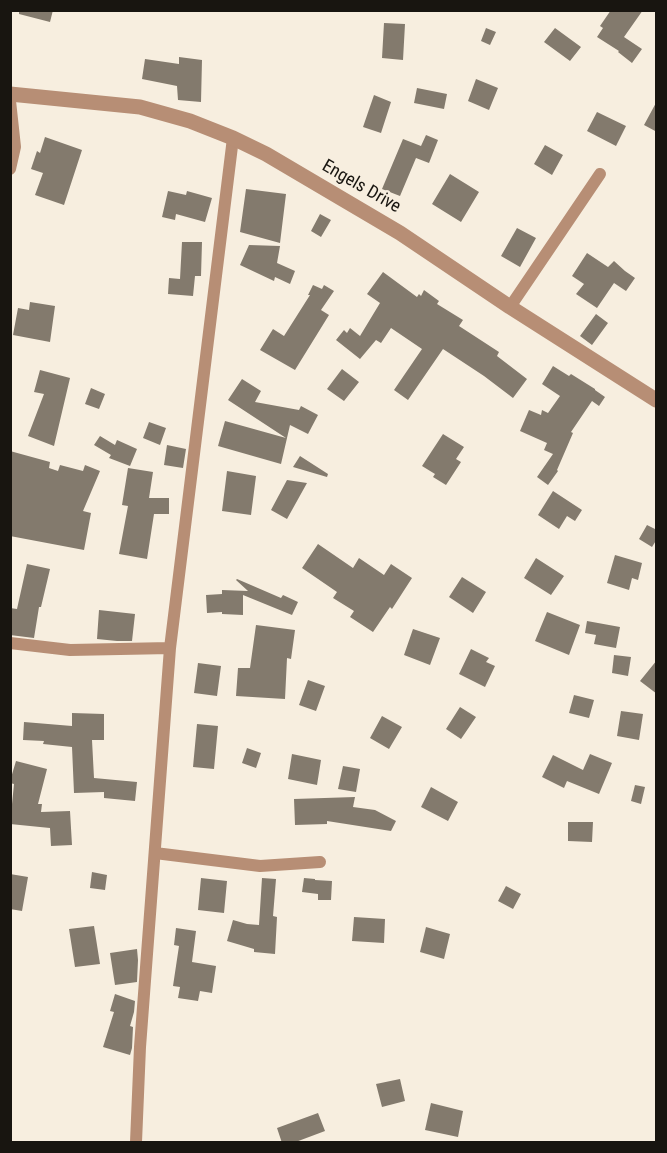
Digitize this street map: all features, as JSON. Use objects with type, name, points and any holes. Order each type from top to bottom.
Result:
[{"type":"street","name":"Engels Drive","points":[[10,93],[140,107],[190,121],[233,138],[266,154],[400,233],[510,307],[657,400]]},
{"type":"street","points":[[10,101],[15,147],[10,169]]},
{"type":"street","points":[[136,1143],[170,648],[233,138]]},
{"type":"street","points":[[510,307],[600,174]]},
{"type":"street","points":[[10,643],[70,650],[170,648]]},
{"type":"street","points":[[155,854],[260,866],[320,862]]},
{"type":"building","points":[[19,10],[53,10],[50,22],[19,14]]},
{"type":"building","points":[[611,10],[643,10],[624,37],[642,49],[632,63],[619,51],[597,37],[603,28],[600,26]]},
{"type":"building","points":[[384,23],[405,24],[403,60],[382,58]]},
{"type":"building","points":[[486,28],[496,32],[490,45],[481,41]]},
{"type":"building","points":[[555,28],[581,47],[570,61],[544,42]]},
{"type":"building","points":[[179,57],[202,60],[201,102],[178,100],[177,86],[142,79],[145,59],[179,64]]},
{"type":"building","points":[[476,79],[498,88],[489,110],[468,101]]},
{"type":"building","points":[[417,88],[447,94],[444,109],[414,103]]},
{"type":"building","points":[[374,95],[391,102],[381,133],[363,127]]},
{"type":"building","points":[[657,101],[657,132],[644,125]]},
{"type":"building","points":[[597,112],[626,126],[616,146],[587,131]]},
{"type":"building","points":[[426,135],[438,140],[429,163],[416,158],[400,196],[382,189],[403,139],[421,146]]},
{"type":"building","points":[[45,137],[82,150],[64,205],[35,195],[43,173],[31,169],[37,151],[40,153]]},
{"type":"building","points":[[545,145],[563,155],[552,175],[534,164]]},
{"type":"building","points":[[450,174],[479,192],[461,222],[432,204]]},
{"type":"building","points":[[246,189],[286,194],[280,243],[240,232]]},
{"type":"building","points":[[168,191],[186,195],[187,191],[212,198],[205,222],[176,214],[175,220],[162,217]]},
{"type":"building","points":[[320,214],[331,220],[321,237],[311,231]]},
{"type":"building","points":[[517,228],[536,238],[520,267],[501,256]]},
{"type":"building","points":[[182,242],[202,242],[201,276],[195,276],[193,296],[168,294],[169,278],[180,279]]},
{"type":"building","points":[[249,245],[280,246],[277,263],[295,271],[290,284],[275,277],[274,281],[240,265]]},
{"type":"building","points":[[587,253],[608,267],[614,261],[635,278],[626,291],[614,283],[597,308],[576,294],[584,284],[572,276]]},
{"type":"building","points":[[383,272],[417,297],[419,294],[421,296],[424,290],[439,301],[437,304],[463,320],[459,326],[499,352],[497,356],[527,379],[513,398],[443,349],[408,400],[394,390],[422,349],[391,328],[381,343],[376,340],[360,359],[336,340],[344,330],[347,333],[350,328],[360,336],[380,303],[367,294]]},
{"type":"building","points":[[313,285],[322,289],[324,285],[334,291],[321,310],[329,315],[295,370],[260,350],[273,329],[284,336],[310,295],[308,295]]},
{"type":"building","points":[[30,302],[55,306],[50,342],[13,335],[18,308],[29,310]]},
{"type":"building","points":[[596,314],[608,323],[592,345],[580,336]]},
{"type":"building","points":[[553,366],[569,376],[571,374],[605,397],[599,406],[592,401],[571,432],[573,433],[558,471],[548,485],[537,477],[553,454],[544,450],[547,443],[520,431],[529,410],[541,415],[542,410],[548,413],[560,396],[542,384]]},
{"type":"building","points":[[342,369],[359,382],[344,401],[327,389]]},
{"type":"building","points":[[40,370],[70,378],[54,446],[28,436],[44,394],[34,392]]},
{"type":"building","points":[[242,379],[261,391],[255,402],[299,410],[301,406],[318,415],[308,434],[290,425],[281,464],[218,446],[225,421],[286,438],[228,400]]},
{"type":"building","points":[[91,388],[105,394],[99,409],[85,404]]},
{"type":"building","points":[[149,422],[166,428],[160,445],[143,438]]},
{"type":"building","points":[[443,434],[464,447],[456,459],[461,462],[446,485],[422,466]]},
{"type":"building","points":[[100,436],[115,445],[117,440],[137,449],[130,466],[109,458],[111,455],[94,445]]},
{"type":"building","points":[[167,445],[186,449],[183,468],[164,465]]},
{"type":"building","points":[[10,451],[50,462],[49,468],[58,471],[60,465],[83,471],[85,465],[100,471],[83,511],[91,513],[84,550],[10,536]]},
{"type":"building","points":[[300,456],[328,474],[327,477],[293,467]]},
{"type":"building","points":[[128,468],[153,472],[149,498],[169,498],[169,514],[154,514],[147,559],[119,554],[128,506],[122,505]]},
{"type":"building","points":[[227,471],[256,476],[251,515],[222,511]]},
{"type":"building","points":[[287,480],[307,483],[287,519],[271,510]]},
{"type":"building","points":[[553,491],[582,510],[575,521],[567,516],[559,529],[538,515]]},
{"type":"building","points":[[647,525],[657,530],[657,539],[652,547],[639,539]]},
{"type":"building","points":[[318,544],[353,568],[359,558],[384,575],[391,564],[412,578],[392,609],[390,607],[373,632],[350,617],[354,611],[333,598],[337,592],[302,568]]},
{"type":"building","points":[[615,555],[642,563],[638,580],[632,578],[629,590],[607,583]]},
{"type":"building","points":[[536,558],[564,576],[551,595],[524,578]]},
{"type":"building","points":[[27,564],[50,569],[41,607],[39,607],[34,638],[10,635],[10,608],[17,609]]},
{"type":"building","points":[[462,577],[486,592],[473,613],[449,597]]},
{"type":"building","points":[[237,579],[281,598],[283,595],[298,602],[292,615],[243,595],[243,615],[222,614],[222,612],[207,613],[206,595],[222,594],[222,590],[248,591]]},
{"type":"building","points":[[99,610],[135,614],[132,641],[97,639]]},
{"type":"building","points":[[547,612],[580,625],[569,655],[535,641]]},
{"type":"building","points":[[587,621],[620,627],[616,648],[594,644],[596,635],[585,633]]},
{"type":"building","points":[[256,625],[295,630],[291,659],[287,658],[285,699],[236,696],[238,668],[250,668]]},
{"type":"building","points":[[413,629],[440,638],[430,665],[404,655]]},
{"type":"building","points":[[471,649],[489,658],[486,662],[495,666],[485,687],[459,674]]},
{"type":"building","points":[[614,655],[631,657],[628,676],[612,673]]},
{"type":"building","points":[[657,660],[657,694],[640,681]]},
{"type":"building","points":[[198,663],[221,666],[217,696],[194,693]]},
{"type":"building","points":[[308,680],[325,686],[316,711],[299,705]]},
{"type":"building","points":[[574,695],[594,700],[589,718],[569,713]]},
{"type":"building","points":[[460,707],[476,717],[461,739],[446,729]]},
{"type":"building","points":[[621,711],[643,714],[639,740],[617,736]]},
{"type":"building","points":[[72,713],[104,714],[104,740],[92,740],[94,778],[137,782],[135,801],[104,798],[104,792],[74,793],[72,747],[43,744],[44,741],[23,740],[24,722],[72,726]]},
{"type":"building","points":[[382,716],[402,727],[389,749],[370,738]]},
{"type":"building","points":[[197,724],[218,726],[214,769],[193,767]]},
{"type":"building","points":[[247,748],[261,753],[256,768],[242,763]]},
{"type":"building","points":[[292,754],[321,760],[317,785],[288,779]]},
{"type":"building","points":[[590,754],[612,763],[599,794],[567,781],[564,788],[542,777],[553,755],[583,770]]},
{"type":"building","points":[[16,761],[47,769],[38,804],[42,804],[41,812],[70,811],[72,845],[51,846],[50,828],[10,824],[14,784],[10,781]]},
{"type":"building","points":[[343,766],[360,769],[356,792],[338,789]]},
{"type":"building","points":[[635,785],[645,787],[641,804],[631,801]]},
{"type":"building","points":[[431,787],[458,802],[448,821],[421,807]]},
{"type":"building","points":[[355,797],[353,807],[375,810],[396,821],[391,831],[327,821],[327,824],[295,825],[294,799]]},
{"type":"building","points":[[568,822],[593,822],[592,842],[568,841]]},
{"type":"building","points":[[92,872],[107,875],[105,890],[90,888]]},
{"type":"building","points":[[10,874],[28,877],[22,911],[10,909]]},
{"type":"building","points":[[201,878],[227,881],[224,913],[198,910]]},
{"type":"building","points":[[262,878],[276,879],[273,916],[277,917],[275,954],[254,952],[254,949],[227,941],[233,920],[259,925]]},
{"type":"building","points":[[304,878],[332,881],[331,900],[318,900],[318,894],[302,892]]},
{"type":"building","points":[[506,886],[521,894],[513,909],[498,901]]},
{"type":"building","points":[[354,917],[385,919],[384,943],[352,941]]},
{"type":"building","points":[[94,926],[100,964],[75,967],[69,929]]},
{"type":"building","points":[[426,927],[450,934],[444,959],[420,952]]},
{"type":"building","points":[[176,928],[196,931],[192,962],[216,966],[212,993],[200,991],[198,1001],[178,998],[180,987],[173,986],[179,946],[174,945]]},
{"type":"building","points":[[137,949],[137,982],[115,985],[110,953]]},
{"type":"building","points":[[115,994],[135,1001],[130,1026],[133,1027],[130,1055],[103,1047],[114,1012],[110,1011]]},
{"type":"building","points":[[400,1079],[405,1101],[382,1107],[376,1084]]},
{"type":"building","points":[[431,1103],[463,1111],[458,1137],[425,1130]]},
{"type":"building","points":[[318,1113],[325,1131],[293,1143],[282,1143],[277,1128]]}]
